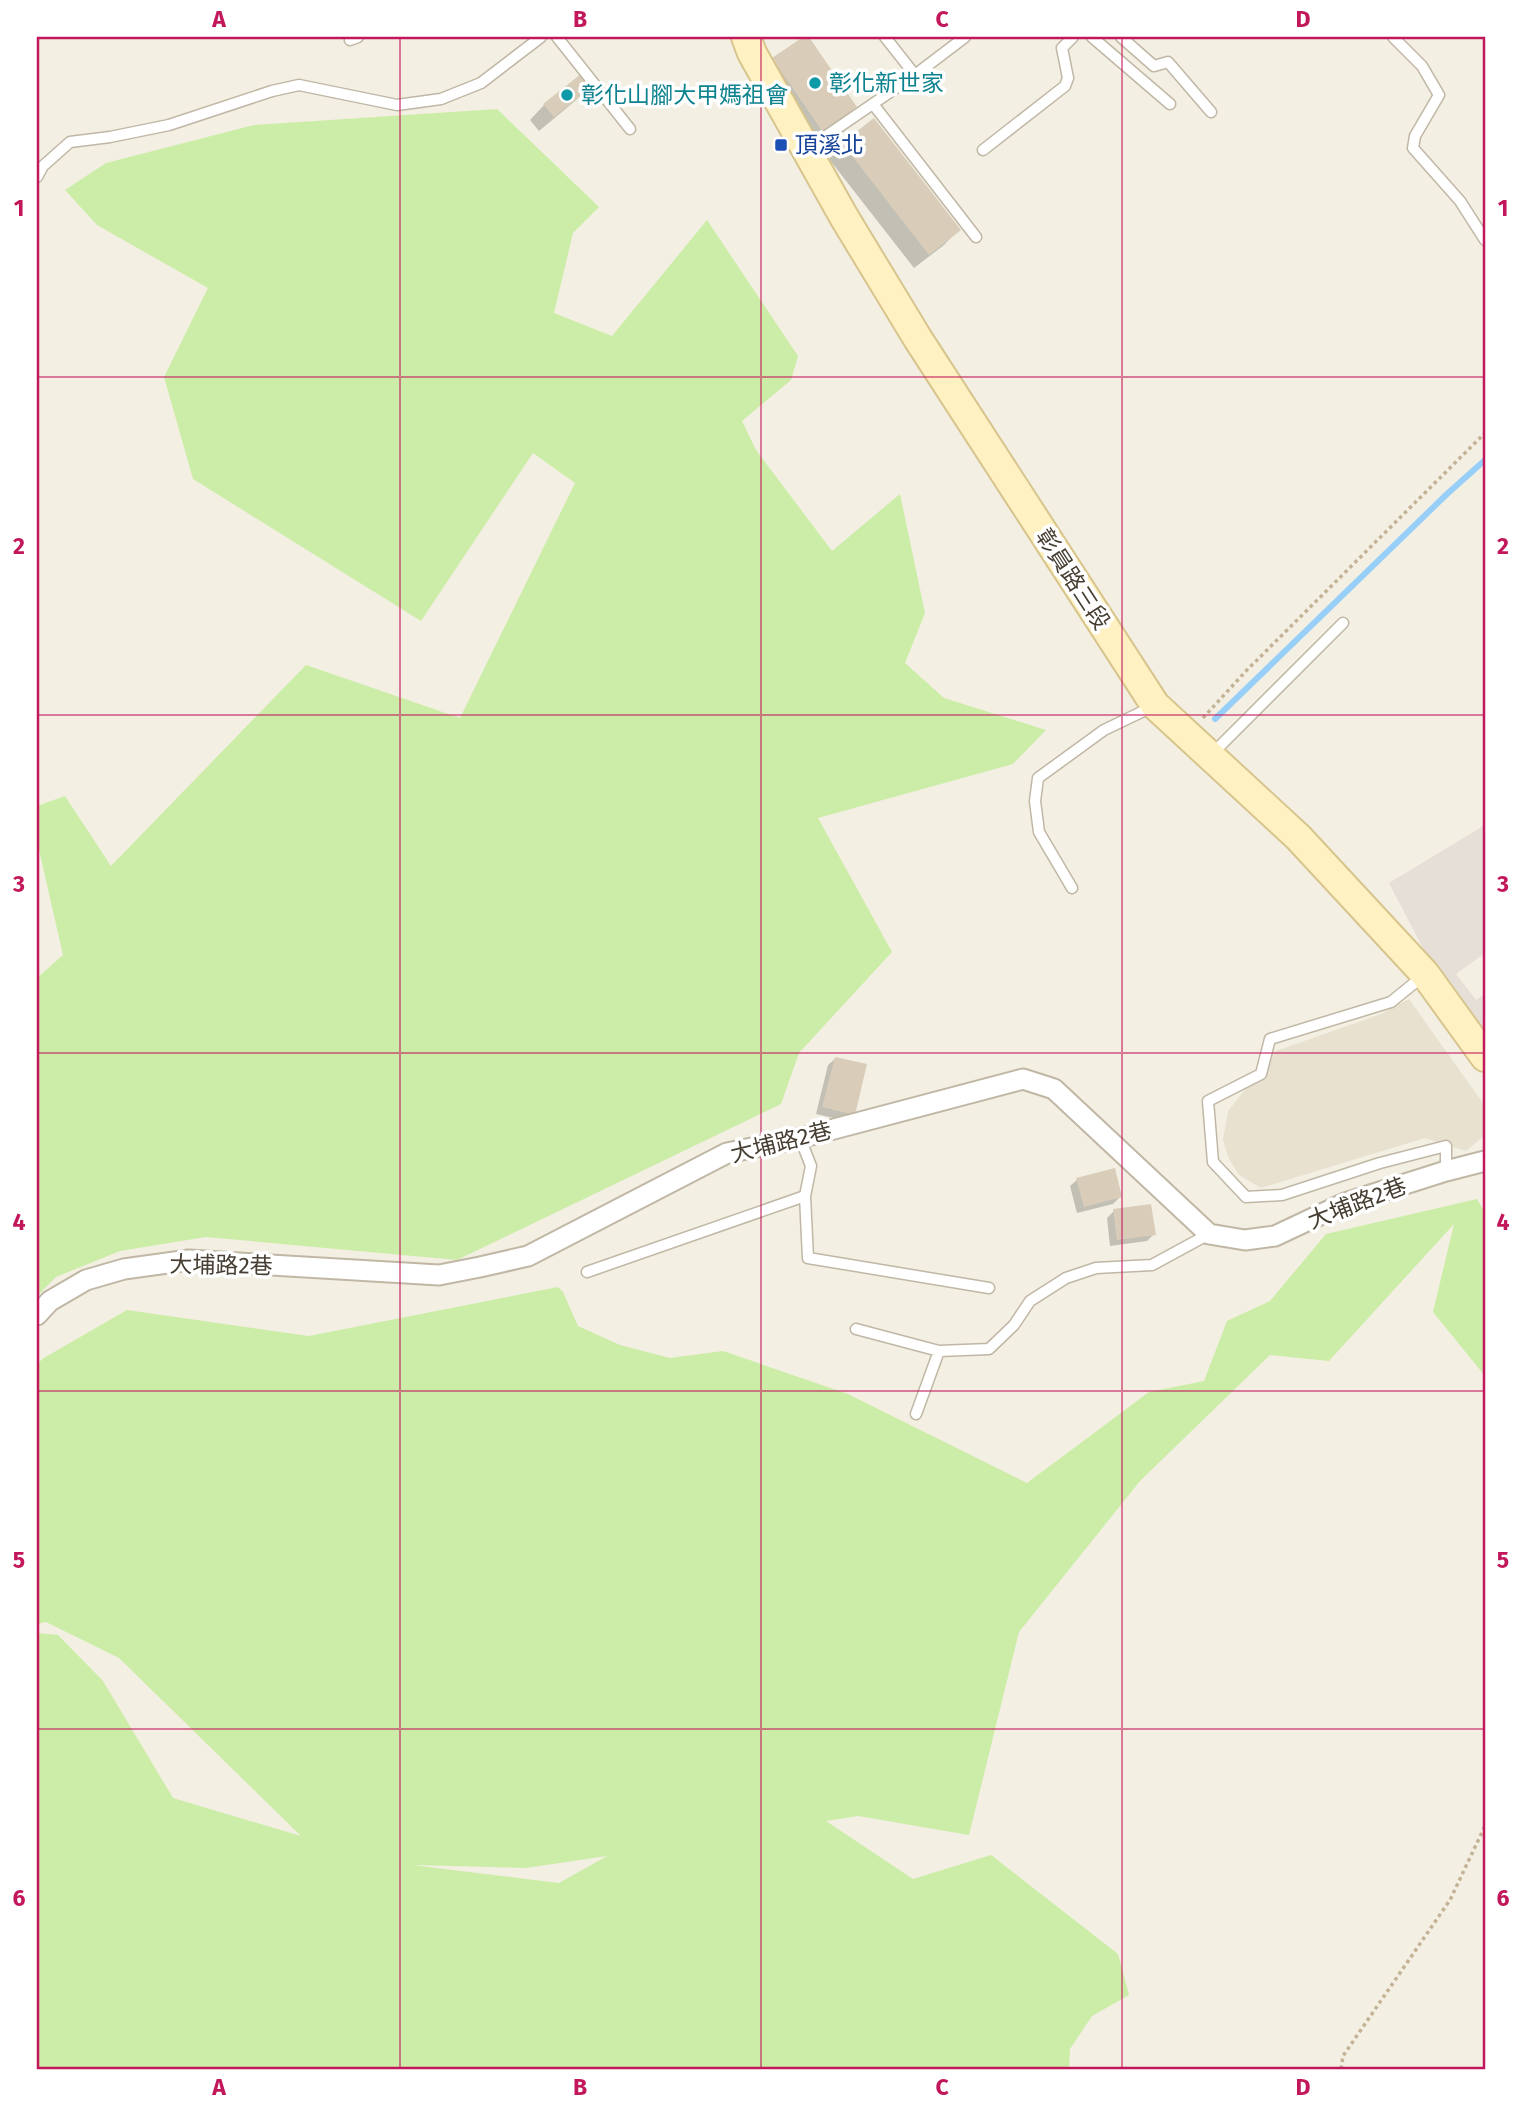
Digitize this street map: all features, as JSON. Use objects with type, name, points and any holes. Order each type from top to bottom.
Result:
[{"type":"main road","name":"彰員路三段","points":[[746,37],[752,53],[845,217],[918,339],[1155,705],[1298,837],[1425,974],[1485,1057]]},
{"type":"street","name":"大埔路2巷","points":[[37,1315],[50,1301],[86,1280],[124,1269],[189,1260],[439,1275],[528,1256],[727,1153],[800,1138],[1023,1079],[1054,1089],[1209,1234],[1244,1240],[1275,1236],[1345,1203],[1485,1161]]},
{"type":"lane","points":[[37,177],[43,166],[70,142],[169,125],[272,91],[299,85],[397,105],[441,99],[481,83],[541,37]]},
{"type":"lane","points":[[557,37],[630,130]]},
{"type":"lane","points":[[885,37],[915,75]]},
{"type":"lane","points":[[807,149],[965,37]]},
{"type":"lane","points":[[983,150],[1065,86],[1068,78],[1062,48],[1073,37]]},
{"type":"lane","points":[[1092,37],[1170,104]]},
{"type":"lane","points":[[1121,37],[1154,66],[1168,62],[1211,112]]},
{"type":"lane","points":[[1393,37],[1422,66],[1439,95],[1415,136],[1413,148],[1460,201],[1485,240]]},
{"type":"lane","points":[[873,104],[976,237]]},
{"type":"lane","points":[[1210,756],[1343,623]]},
{"type":"lane","points":[[1072,888],[1040,832],[1035,802],[1038,778],[1104,730],[1155,705]]},
{"type":"lane","points":[[1425,974],[1391,1002],[1270,1039],[1261,1074],[1208,1101],[1213,1162],[1245,1197],[1282,1195],[1380,1163],[1446,1146],[1446,1171]]},
{"type":"lane","points":[[800,1138],[811,1166],[805,1196],[808,1258],[989,1288]]},
{"type":"lane","points":[[587,1272],[805,1196]]},
{"type":"lane","points":[[856,1329],[939,1352],[989,1349],[1014,1325],[1030,1301],[1066,1278],[1096,1268],[1152,1265],[1209,1234]]},
{"type":"lane","points":[[916,1414],[939,1352]]},
{"type":"path","points":[[1187,735],[1247,671],[1485,433]]},
{"type":"path","points":[[1341,2069],[1343,2056],[1450,1900],[1485,1826]]},
{"type":"shaded area","points":[[1485,825],[1485,953],[1456,974],[1476,1000],[1485,994],[1485,1046],[1440,981],[1389,883]]},
{"type":"shaded area","points":[[1409,999],[1485,1106],[1485,1135],[1466,1151],[1425,1138],[1261,1188],[1239,1175],[1229,1159],[1223,1140],[1228,1111],[1276,1051],[1381,1014]]},
{"type":"green space","points":[[497,109],[599,207],[573,233],[554,313],[612,336],[707,220],[798,356],[791,380],[742,421],[756,450],[832,551],[900,494],[925,613],[905,663],[944,698],[1046,730],[1013,764],[818,818],[892,952],[799,1053],[781,1104],[457,1260],[206,1237],[120,1251],[56,1277],[37,1296],[37,978],[63,955],[37,841],[37,806],[65,796],[111,866],[306,665],[460,718],[575,483],[533,453],[421,621],[193,479],[164,377],[208,288],[97,225],[65,190],[106,163],[254,125]]},
{"type":"green space","points":[[1477,1199],[1485,1213],[1485,1376],[1433,1312],[1454,1224],[1329,1361],[1270,1355],[1140,1481],[1019,1632],[969,1835],[858,1816],[826,1821],[913,1879],[991,1855],[1118,1954],[1129,1995],[1092,2016],[1070,2049],[1069,2069],[37,2069],[37,1633],[58,1635],[103,1681],[173,1798],[301,1836],[119,1658],[46,1622],[37,1624],[37,1365],[42,1359],[127,1310],[309,1336],[558,1287],[563,1292],[578,1326],[620,1345],[670,1358],[723,1351],[848,1394],[1027,1483],[1149,1392],[1204,1381],[1227,1321],[1270,1301],[1326,1234]],"holes":[[[607,1856],[559,1883],[412,1865],[526,1868]]]},
{"type":"building","name":"彰化新世家","points":[[803,37],[809,37],[857,107],[822,131],[772,58]]},
{"type":"building","name":"彰化山腳大甲媽祖會","points":[[581,74],[592,87],[554,117],[543,104]]},
{"type":"building","points":[[874,118],[961,230],[929,255],[842,143]]},
{"type":"building","points":[[835,1057],[867,1064],[855,1115],[822,1107]]},
{"type":"building","points":[[1115,1168],[1122,1197],[1084,1207],[1076,1178]]},
{"type":"building","points":[[1151,1204],[1156,1235],[1117,1240],[1113,1209]]},
{"type":"waterway","points":[[1215,719],[1485,460]]},
{"type":"place","name":"彰化新世家","points":[[815,83]]},
{"type":"place","name":"彰化山腳大甲媽祖會","points":[[567,95]]},
{"type":"place","name":"頂溪北","points":[[781,145]]}]
